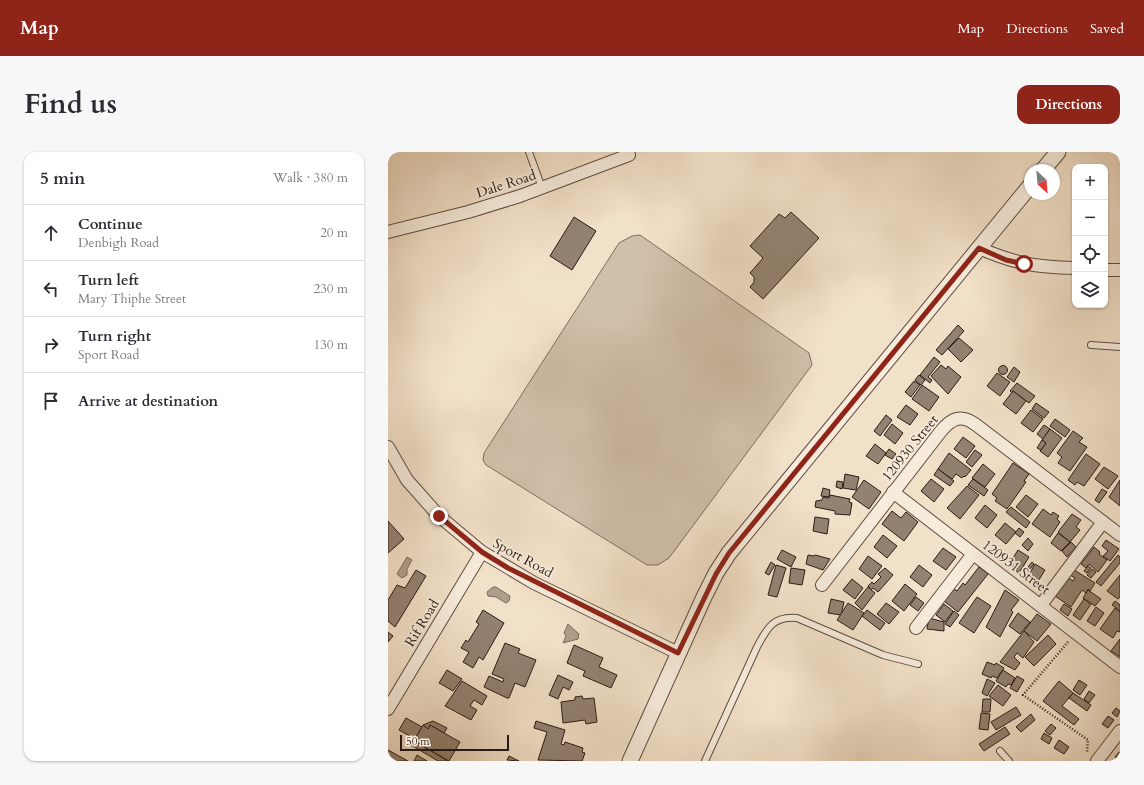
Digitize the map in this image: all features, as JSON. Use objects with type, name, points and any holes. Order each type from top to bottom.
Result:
[{"type":"street","points":[[1048,164],[1058,152]]},
{"type":"street","name":"Dale Road","points":[[388,232],[468,212],[542,188],[629,155]]},
{"type":"street","points":[[630,761],[678,653],[716,574],[729,553],[1024,193]]},
{"type":"street","points":[[979,248],[1006,260],[1024,264],[1042,267],[1072,268]]},
{"type":"street","points":[[1108,270],[1120,270]]},
{"type":"street","name":"120930 Street","points":[[822,585],[947,424],[960,417],[968,419],[975,424],[1120,535]]},
{"type":"street","name":"Sport Road","points":[[388,447],[407,480],[428,504],[439,516],[482,552],[534,582],[678,653]]},
{"type":"street","name":"120931 Street","points":[[893,492],[1120,666]]},
{"type":"street","points":[[1041,605],[1103,522]]},
{"type":"street","name":"Rif Road","points":[[388,709],[482,552]]},
{"type":"street","points":[[916,628],[973,554]]},
{"type":"street","points":[[1092,759],[1120,731]]},
{"type":"lane","points":[[529,152],[542,188]]},
{"type":"lane","points":[[1091,345],[1120,347]]},
{"type":"lane","points":[[705,761],[757,647],[764,635],[776,621],[783,618],[797,618],[883,655],[918,664]]},
{"type":"lane","points":[[1000,751],[1009,761]]},
{"type":"path","points":[[1076,633],[1023,695],[1088,740],[1092,759]]},
{"type":"shaded area","points":[[640,235],[809,353],[812,365],[669,558],[658,565],[647,565],[486,465],[483,460],[484,453],[619,243],[632,236]]},
{"type":"shaded area","points":[[407,557],[412,560],[407,569],[407,575],[402,578],[397,574]]},
{"type":"shaded area","points":[[493,587],[496,587],[510,596],[509,601],[506,603],[496,597],[488,596],[487,592]]},
{"type":"shaded area","points":[[568,624],[579,634],[578,639],[563,643],[566,636],[564,633]]},
{"type":"building","points":[[791,212],[819,238],[763,299],[750,287],[754,282],[754,277],[750,273],[763,258],[750,246],[779,214],[785,218]]},
{"type":"building","points":[[574,217],[596,231],[572,270],[550,256]]},
{"type":"building","points":[[958,325],[964,331],[942,355],[936,350]]},
{"type":"building","points":[[959,338],[973,350],[961,362],[948,349]]},
{"type":"building","points":[[934,357],[940,362],[928,377],[932,380],[930,383],[920,375]]},
{"type":"building","points":[[941,365],[946,369],[948,366],[961,377],[948,394],[931,376]]},
{"type":"building","points":[[1003,365],[1008,370],[1003,375],[998,370]]},
{"type":"building","points":[[1014,367],[1020,372],[1014,382],[1007,377]]},
{"type":"building","points":[[997,373],[1010,382],[1000,396],[987,386]]},
{"type":"building","points":[[919,375],[925,380],[921,385],[915,380]]},
{"type":"building","points":[[914,381],[920,385],[911,397],[905,392]]},
{"type":"building","points":[[1017,383],[1035,396],[1029,403],[1013,391],[1012,393],[1010,391]]},
{"type":"building","points":[[922,385],[939,397],[929,411],[912,399]]},
{"type":"building","points":[[1013,391],[1026,401],[1016,414],[1003,404]]},
{"type":"building","points":[[1036,403],[1049,412],[1044,418],[1032,409]]},
{"type":"building","points":[[906,405],[918,414],[910,425],[897,417]]},
{"type":"building","points":[[1031,410],[1043,419],[1033,432],[1021,423]]},
{"type":"building","points":[[886,415],[892,420],[880,436],[874,431]]},
{"type":"building","points":[[1055,419],[1070,430],[1065,437],[1050,426]]},
{"type":"building","points":[[892,424],[903,433],[895,444],[884,435]]},
{"type":"building","points":[[1044,425],[1050,429],[1043,439],[1037,434]]},
{"type":"building","points":[[1050,429],[1062,438],[1048,457],[1040,451],[1046,443],[1042,440]]},
{"type":"building","points":[[1073,431],[1083,438],[1079,442],[1087,447],[1070,471],[1058,463],[1062,457],[1057,453]]},
{"type":"building","points":[[963,437],[975,446],[966,458],[954,449]]},
{"type":"building","points":[[1042,440],[1046,443],[1041,450],[1037,448]]},
{"type":"building","points":[[875,444],[886,453],[878,464],[866,456]]},
{"type":"building","points":[[889,449],[896,454],[892,459],[885,455]]},
{"type":"building","points":[[975,450],[982,455],[972,467],[966,462]]},
{"type":"building","points":[[949,453],[971,470],[965,477],[964,476],[962,478],[956,474],[952,479],[938,469]]},
{"type":"building","points":[[1086,454],[1100,464],[1084,486],[1077,482],[1075,485],[1068,480]]},
{"type":"building","points":[[1013,463],[1029,474],[1024,481],[1026,482],[1007,509],[995,501],[997,498],[992,494]]},
{"type":"building","points":[[983,464],[995,474],[985,487],[972,478]]},
{"type":"building","points":[[1104,467],[1118,476],[1108,489],[1095,479]]},
{"type":"building","points":[[938,469],[954,481],[950,486],[934,475]]},
{"type":"building","points":[[845,474],[859,477],[856,490],[843,488]]},
{"type":"building","points":[[931,479],[944,489],[934,502],[921,491]]},
{"type":"building","points":[[973,479],[988,490],[984,496],[968,485]]},
{"type":"building","points":[[864,480],[881,492],[869,509],[852,497]]},
{"type":"building","points":[[1120,480],[1120,506],[1109,497]]},
{"type":"building","points":[[837,481],[843,482],[842,489],[836,487]]},
{"type":"building","points":[[967,486],[979,495],[960,519],[947,508]]},
{"type":"building","points":[[823,488],[830,490],[829,497],[821,496]]},
{"type":"building","points":[[1102,489],[1107,492],[1099,503],[1095,500]]},
{"type":"building","points":[[830,495],[850,499],[849,502],[852,503],[850,515],[835,514],[835,511],[815,507],[816,501],[822,500],[823,497],[829,498]]},
{"type":"building","points":[[1026,495],[1038,504],[1028,517],[1016,507]]},
{"type":"building","points":[[985,505],[997,515],[987,528],[975,518]]},
{"type":"building","points":[[1011,507],[1030,522],[1026,528],[1006,512]]},
{"type":"building","points":[[1043,509],[1051,515],[1053,512],[1059,516],[1057,519],[1060,522],[1050,537],[1032,524]]},
{"type":"building","points":[[892,511],[901,518],[906,512],[918,522],[904,541],[882,524]]},
{"type":"building","points":[[1072,514],[1081,520],[1076,527],[1080,530],[1070,542],[1058,532]]},
{"type":"building","points":[[815,517],[829,519],[827,534],[813,531]]},
{"type":"building","points":[[388,521],[404,539],[388,553]]},
{"type":"building","points":[[1005,523],[1016,532],[1006,544],[995,535]]},
{"type":"building","points":[[1019,528],[1024,532],[1020,537],[1015,533]]},
{"type":"building","points":[[1058,533],[1070,542],[1061,551],[1051,543]]},
{"type":"building","points":[[883,535],[897,546],[887,558],[874,547]]},
{"type":"building","points":[[1028,538],[1033,544],[1028,551],[1022,545]]},
{"type":"building","points":[[1106,540],[1119,549],[1110,561],[1103,556],[1108,551],[1102,546]]},
{"type":"building","points":[[1071,542],[1076,547],[1067,557],[1062,551]]},
{"type":"building","points":[[1094,547],[1100,552],[1099,554],[1107,560],[1098,572],[1089,564],[1086,568],[1081,564]]},
{"type":"building","points":[[943,548],[956,557],[946,570],[933,561]]},
{"type":"building","points":[[782,550],[796,557],[791,567],[777,559]]},
{"type":"building","points":[[1018,550],[1029,557],[1019,573],[1008,566]]},
{"type":"building","points":[[808,555],[815,555],[830,559],[823,570],[806,564]]},
{"type":"building","points":[[1118,555],[1120,557],[1120,563],[1101,586],[1096,582]]},
{"type":"building","points":[[868,556],[882,566],[872,579],[859,569]]},
{"type":"building","points":[[771,562],[775,565],[769,575],[765,573]]},
{"type":"building","points":[[1032,562],[1034,564],[1030,569],[1028,567]]},
{"type":"building","points":[[1035,564],[1045,570],[1037,583],[1027,578]]},
{"type":"building","points":[[776,565],[786,568],[777,597],[768,595]]},
{"type":"building","points":[[919,565],[932,575],[923,587],[910,577]]},
{"type":"building","points":[[1088,566],[1091,568],[1087,573],[1084,571]]},
{"type":"building","points":[[979,567],[988,574],[958,612],[944,601],[954,589],[957,591],[963,583],[965,585]]},
{"type":"building","points":[[791,568],[805,570],[802,585],[789,583]]},
{"type":"building","points":[[885,568],[893,575],[878,592],[873,588],[871,590],[868,586],[872,582],[874,584],[881,577],[878,574]]},
{"type":"building","points":[[1071,568],[1095,583],[1090,591],[1088,589],[1086,593],[1082,590],[1071,607],[1055,596],[1067,577],[1073,581],[1075,578],[1067,573]]},
{"type":"building","points":[[1092,569],[1096,572],[1091,578],[1087,575]]},
{"type":"building","points":[[416,570],[426,576],[395,627],[388,621],[388,600],[397,585],[405,588]]},
{"type":"building","points":[[1120,575],[1120,597],[1118,599],[1107,591]]},
{"type":"building","points":[[852,579],[863,588],[855,599],[843,590]]},
{"type":"building","points":[[905,584],[917,594],[904,611],[892,601]]},
{"type":"building","points":[[868,587],[875,593],[862,610],[855,603]]},
{"type":"building","points":[[1005,590],[1019,600],[1011,610],[1013,612],[1000,637],[986,627]]},
{"type":"building","points":[[1088,590],[1101,599],[1095,606],[1083,598]]},
{"type":"building","points":[[916,597],[924,603],[918,611],[910,605]]},
{"type":"building","points":[[977,597],[991,606],[974,633],[959,623]]},
{"type":"building","points":[[831,599],[844,602],[841,615],[828,613]]},
{"type":"building","points":[[1084,599],[1091,604],[1080,620],[1073,615]]},
{"type":"building","points":[[1115,601],[1120,605],[1120,611],[1112,605]]},
{"type":"building","points":[[848,603],[864,613],[853,630],[837,620]]},
{"type":"building","points":[[886,603],[899,612],[889,624],[877,614]]},
{"type":"building","points":[[944,604],[953,611],[945,622],[936,615]]},
{"type":"building","points":[[1064,604],[1072,609],[1068,616],[1060,610]]},
{"type":"building","points":[[1096,607],[1104,613],[1095,626],[1087,621]]},
{"type":"building","points":[[1115,608],[1120,612],[1120,632],[1117,631],[1113,638],[1100,629]]},
{"type":"building","points":[[483,610],[504,623],[483,660],[479,657],[473,668],[463,662],[469,652],[461,648],[466,640],[468,642],[479,624],[476,622]]},
{"type":"building","points":[[867,610],[885,623],[880,630],[862,616]]},
{"type":"building","points":[[954,611],[959,615],[950,627],[945,624]]},
{"type":"building","points":[[1018,613],[1030,622],[1020,634],[1009,626]]},
{"type":"building","points":[[1037,614],[1051,624],[1037,641],[1024,631]]},
{"type":"building","points":[[929,618],[944,622],[944,631],[927,629]]},
{"type":"building","points":[[1024,631],[1034,642],[1023,658],[1017,653],[1014,657],[1020,663],[1015,670],[1000,662]]},
{"type":"building","points":[[388,632],[393,636],[388,642]]},
{"type":"building","points":[[1048,635],[1056,644],[1034,666],[1025,657]]},
{"type":"building","points":[[1120,639],[1120,657],[1111,651]]},
{"type":"building","points":[[505,643],[520,649],[518,653],[536,660],[525,687],[515,683],[509,698],[484,687],[489,676],[503,682],[504,679],[492,674]]},
{"type":"building","points":[[574,645],[603,658],[599,667],[617,675],[611,688],[583,676],[585,671],[567,663]]},
{"type":"building","points":[[987,662],[995,665],[996,663],[1004,668],[997,678],[992,676],[991,678],[982,674]]},
{"type":"building","points":[[447,670],[462,679],[453,691],[439,683]]},
{"type":"building","points":[[1003,670],[1015,678],[1011,685],[1008,684],[1006,687],[996,681]]},
{"type":"building","points":[[558,675],[573,682],[569,690],[563,687],[558,699],[549,695]]},
{"type":"building","points":[[1017,676],[1024,680],[1017,692],[1010,688]]},
{"type":"building","points":[[987,679],[995,683],[987,696],[982,693]]},
{"type":"building","points":[[1079,680],[1087,685],[1080,695],[1073,690]]},
{"type":"building","points":[[462,681],[487,696],[482,705],[474,700],[470,706],[477,710],[471,720],[445,706]]},
{"type":"building","points":[[1059,681],[1073,693],[1062,706],[1079,719],[1074,725],[1043,701]]},
{"type":"building","points":[[998,685],[1011,695],[1003,706],[989,696]]},
{"type":"building","points":[[1089,691],[1095,695],[1089,703],[1084,699]]},
{"type":"building","points":[[1073,693],[1091,705],[1087,711],[1069,698]]},
{"type":"building","points":[[582,696],[583,699],[594,698],[597,722],[586,724],[585,720],[563,723],[561,702],[575,700],[575,697]]},
{"type":"building","points":[[983,699],[991,699],[990,712],[982,712]]},
{"type":"building","points":[[1016,707],[1021,715],[996,730],[991,722]]},
{"type":"building","points":[[1116,708],[1120,711],[1117,717],[1112,713]]},
{"type":"building","points":[[981,713],[990,714],[988,730],[979,729]]},
{"type":"building","points":[[1031,714],[1035,720],[1021,732],[1016,727]]},
{"type":"building","points":[[1108,716],[1114,720],[1108,728],[1102,724]]},
{"type":"building","points":[[406,718],[422,727],[415,739],[399,730]]},
{"type":"building","points":[[433,721],[447,728],[444,733],[430,725],[428,729],[423,725]]},
{"type":"building","points":[[536,721],[565,730],[561,744],[564,745],[565,742],[583,748],[582,752],[585,753],[582,761],[538,760],[547,732],[534,728]]},
{"type":"building","points":[[1051,724],[1056,728],[1050,735],[1045,731]]},
{"type":"building","points":[[423,725],[428,729],[430,725],[460,742],[449,761],[414,741]]},
{"type":"building","points":[[1005,727],[1010,734],[984,751],[979,744]]},
{"type":"building","points":[[1044,733],[1052,738],[1049,744],[1041,739]]},
{"type":"building","points":[[1059,740],[1069,747],[1064,754],[1054,748]]},
{"type":"building","points":[[414,741],[448,761],[438,761],[411,745]]},
{"type":"building","points":[[388,750],[408,761],[388,761]]},
{"type":"building","points":[[1120,752],[1120,761],[1115,757]]},
{"type":"building","points":[[417,755],[427,761],[414,761]]},
{"type":"building","points":[[509,756],[519,761],[507,760]]},
{"type":"route","points":[[439,516],[482,552],[508,568],[678,653],[704,597],[729,553],[979,248],[1006,260],[1024,264]]}]
